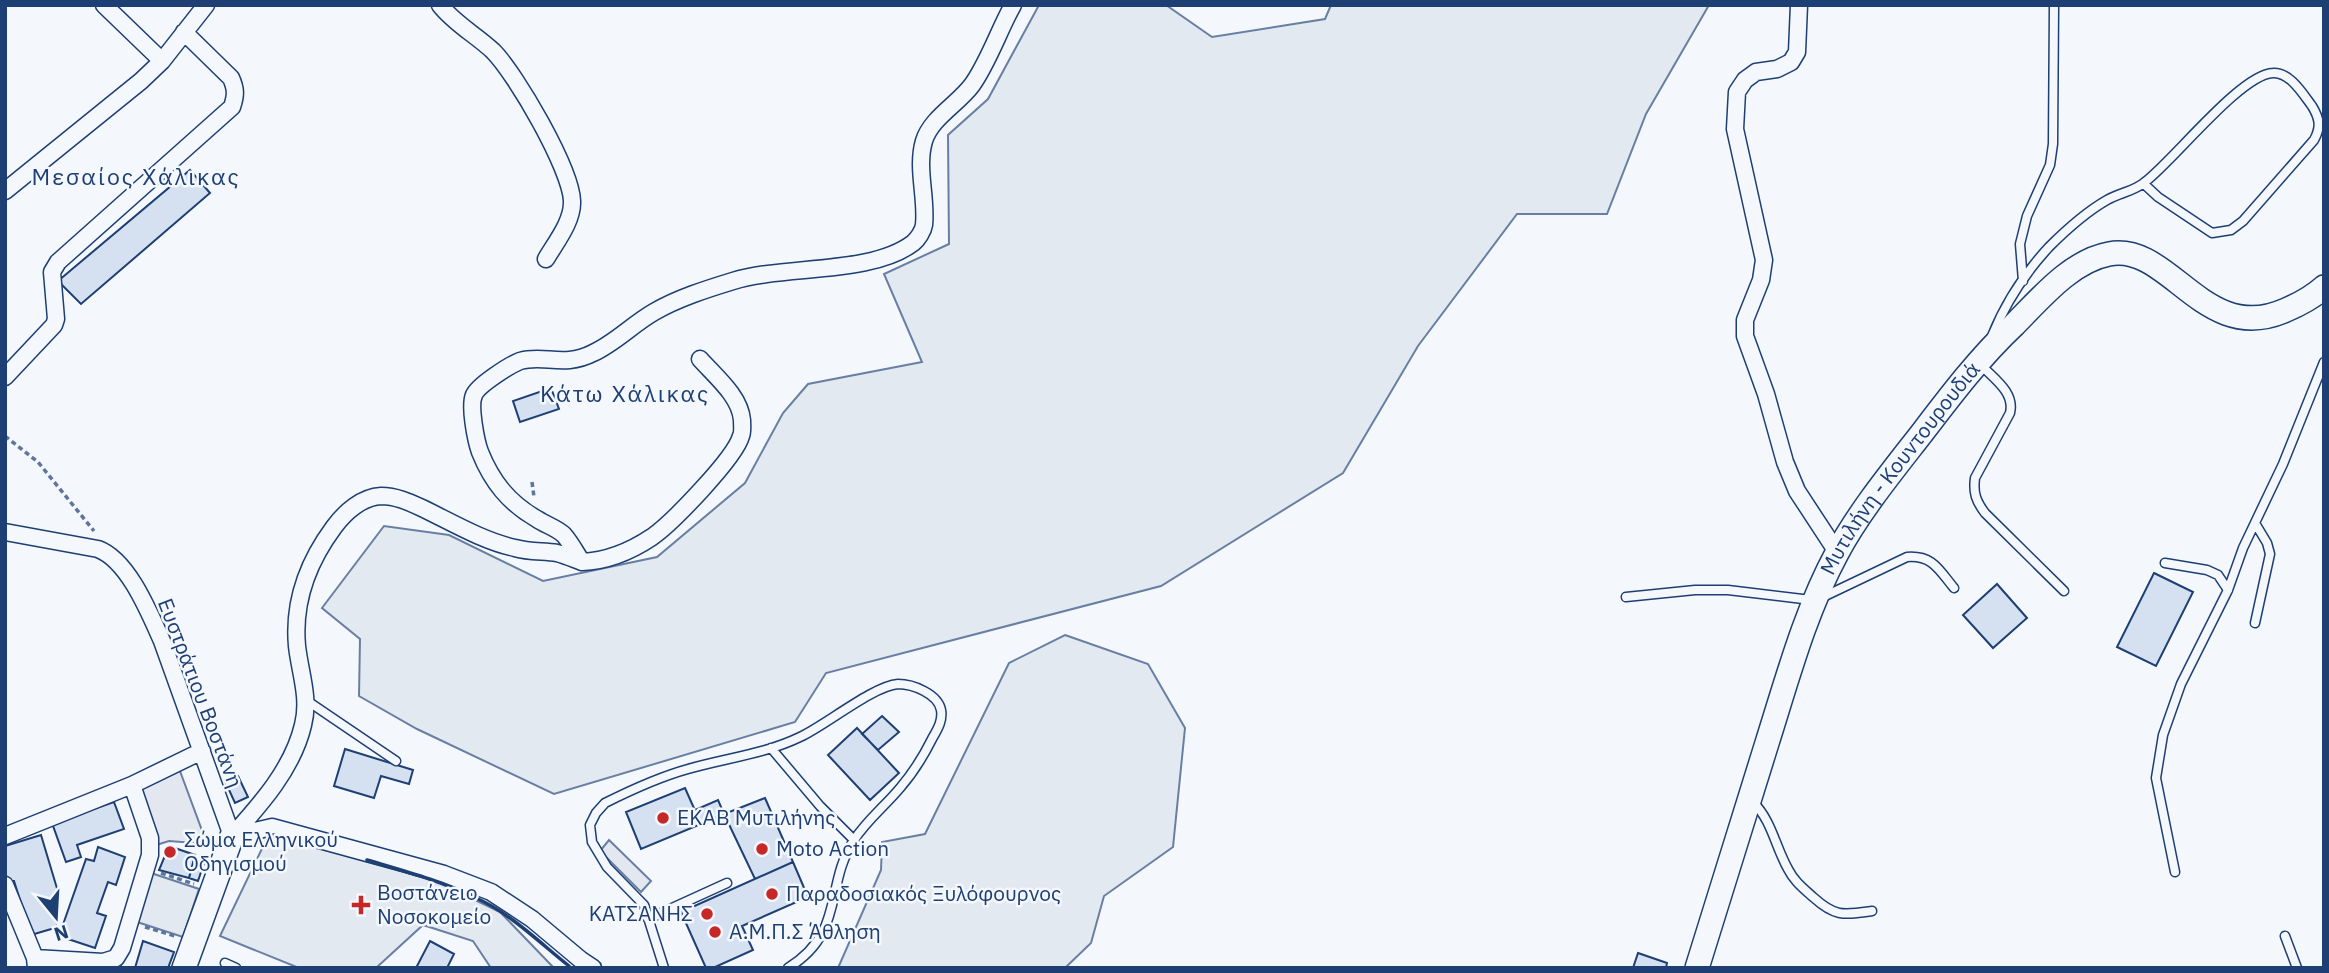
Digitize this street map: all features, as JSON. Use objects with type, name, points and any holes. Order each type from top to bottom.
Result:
[{"type":"main road","name":"Μυτιλήνη - Κουντουρουδιά","points":[[1697,968],[1815,600],[1837,552],[1893,469],[1981,357],[2076,268],[2109,254],[2125,252],[2143,258],[2209,305],[2231,315],[2256,318],[2278,313],[2323,291]]},
{"type":"main road","points":[[184,968],[233,836]]},
{"type":"street","points":[[104,5],[162,61]]},
{"type":"street","points":[[5,191],[141,81],[162,61],[206,5]]},
{"type":"street","points":[[440,5],[492,51],[510,72],[560,162],[572,200],[568,221],[546,258]]},
{"type":"street","points":[[582,562],[566,537],[516,506],[491,476],[479,450],[472,407],[474,395],[480,387],[520,361],[561,362],[593,354],[655,312],[703,290],[737,279],[852,264],[891,254],[913,243],[924,225],[921,183],[923,143],[929,129],[971,87],[1013,5]]},
{"type":"street","points":[[1799,5],[1797,52],[1791,62],[1777,69],[1756,72],[1745,80],[1737,92],[1735,130],[1764,260],[1761,280],[1745,320],[1745,336],[1766,394],[1785,462],[1797,491],[1837,552]]},
{"type":"street","points":[[5,377],[54,325],[56,319],[52,272],[58,262],[232,107],[236,97],[231,78],[184,32]]},
{"type":"street","points":[[233,836],[268,796],[296,746],[304,724],[306,700],[297,645],[298,610],[304,579],[320,547],[341,518],[359,503],[380,496],[404,499],[513,548],[559,553],[582,562],[600,561],[653,536],[732,455],[742,436],[737,404],[700,359]]},
{"type":"street","points":[[5,532],[110,553]]},
{"type":"street","name":"Ευστράτιου Βοστάνη","points":[[110,553],[124,570],[151,616],[233,836]]},
{"type":"street","points":[[5,836],[132,785],[202,751]]},
{"type":"street","points":[[5,885],[36,963],[103,962],[116,958],[122,948],[150,855],[150,838],[132,785]]},
{"type":"street","points":[[233,836],[272,827],[444,874],[491,892],[532,919],[585,965]]},
{"type":"lane","points":[[2023,281],[2020,244],[2027,216],[2050,165],[2053,144],[2054,5]]},
{"type":"lane","points":[[2064,592],[1976,501],[1975,478],[2012,405],[2010,396],[1981,357],[2003,310],[2048,249],[2108,199],[2144,184],[2214,113],[2252,81],[2274,73],[2286,75],[2316,113],[2320,124],[2314,140],[2231,230],[2211,233],[2158,197],[2144,184]]},
{"type":"lane","points":[[2175,872],[2156,778],[2163,735],[2181,684],[2228,590],[2324,362]]},
{"type":"lane","points":[[2255,523],[2270,554],[2255,623]]},
{"type":"lane","points":[[1626,597],[1695,590],[1728,590],[1815,600],[1907,557],[1921,556],[1933,562],[1954,588]]},
{"type":"lane","points":[[2165,564],[2207,570],[2218,575],[2228,590]]},
{"type":"lane","points":[[664,968],[644,905],[607,867],[592,842],[590,825],[605,803],[687,769],[771,748],[800,737],[879,690],[897,684],[917,687],[934,697],[941,708],[941,724],[917,767],[854,840],[847,855],[832,911],[821,936],[803,958],[788,968]]},
{"type":"lane","points":[[306,700],[396,761]]},
{"type":"lane","points":[[771,748],[820,806],[854,840]]},
{"type":"lane","points":[[1749,799],[1767,820],[1787,868],[1797,883],[1835,914],[1872,911]]},
{"type":"lane","points":[[648,919],[727,883]]},
{"type":"lane","points":[[2285,936],[2297,968]]},
{"type":"lane","points":[[225,963],[236,968]]},
{"type":"path","points":[[5,436],[38,462],[56,482],[110,553]]},
{"type":"path","points":[[146,869],[213,890]]},
{"type":"path","points":[[130,922],[193,941]]},
{"type":"shaded area","points":[[1039,5],[1166,5],[1212,37],[1325,19],[1331,5],[1709,5],[1646,114],[1607,214],[1517,214],[1418,346],[1343,473],[1161,586],[826,673],[795,722],[554,794],[417,729],[359,696],[360,639],[322,608],[384,526],[449,535],[543,581],[657,557],[745,483],[783,413],[808,384],[922,362],[884,274],[949,244],[948,135],[988,99]]},
{"type":"shaded area","points":[[1065,635],[1148,664],[1185,728],[1173,847],[1104,896],[1091,943],[1065,968],[838,968],[881,870],[882,842],[925,834],[1009,663]]},
{"type":"shaded area","points":[[177,763],[207,844],[169,841],[150,847],[132,785]]},
{"type":"shaded area","name":"Βοστάνειο Νοσοκομείο","points":[[269,834],[436,881],[500,912],[554,968],[491,968],[473,941],[423,925],[376,968],[299,968],[220,936]]},
{"type":"shaded area","points":[[609,840],[651,881],[641,892],[600,851]]},
{"type":"shaded area","points":[[151,873],[199,889],[183,937],[134,921]]},
{"type":"building","points":[[190,170],[210,193],[81,304],[58,281]]},
{"type":"building","points":[[551,388],[559,409],[520,422],[513,401]]},
{"type":"building","points":[[2154,573],[2193,592],[2156,666],[2117,647]]},
{"type":"building","points":[[1997,584],[2027,618],[1993,648],[1963,615]]},
{"type":"building","points":[[882,716],[899,732],[878,750],[862,734]]},
{"type":"building","points":[[857,728],[899,773],[870,800],[828,755]]},
{"type":"building","points":[[345,749],[413,770],[409,784],[381,776],[374,798],[334,786]]},
{"type":"building","points":[[238,776],[248,797],[235,803],[225,781]]},
{"type":"building","name":"ΕΚΑΒ Μυτιλήνης","points":[[685,788],[701,824],[641,849],[626,812]]},
{"type":"building","points":[[765,798],[793,862],[755,879],[724,814]]},
{"type":"building","points":[[718,800],[724,814],[701,824],[695,810]]},
{"type":"building","points":[[114,802],[124,829],[77,845],[81,857],[66,862],[52,823]]},
{"type":"building","points":[[41,835],[59,895],[50,898],[58,927],[31,935],[14,881],[8,881],[5,872],[5,846]]},
{"type":"building","points":[[169,846],[195,855],[189,878],[159,870]]},
{"type":"building","points":[[98,847],[125,857],[116,885],[108,882],[97,913],[106,916],[95,948],[59,936],[86,859],[94,861]]},
{"type":"building","points":[[194,861],[204,863],[198,881],[189,878]]},
{"type":"building","points":[[793,862],[808,897],[742,926],[753,950],[713,968],[706,968],[681,912]]},
{"type":"building","points":[[143,941],[174,952],[168,968],[135,968]]},
{"type":"building","points":[[430,941],[454,954],[447,968],[416,968]]},
{"type":"building","points":[[1638,953],[1667,963],[1666,968],[1633,968]]},
{"type":"wall","points":[[273,835],[317,846]]},
{"type":"wall","points":[[367,860],[436,881],[489,904],[569,966]]},
{"type":"place","name":"ΕΚΑΒ Μυτιλήνης","points":[[663,818]]},
{"type":"place","name":"Moto Action","points":[[762,849]]},
{"type":"place","name":"Σώμα Ελληνικού Οδηγισμού","points":[[170,852]]},
{"type":"place","name":"Παραδοσιακός Ξυλόφουρνος","points":[[772,894]]},
{"type":"place","name":"Βοστάνειο Νοσοκομείο","points":[[361,905]]},
{"type":"place","name":"ΚΑΤΣΑΝΗΣ","points":[[707,914]]},
{"type":"place","name":"Α.Μ.Π.Σ Άθληση","points":[[715,932]]},
{"type":"district","name":"Μεσαίος Χάλικας","points":[[136,177]]},
{"type":"district","name":"Κάτω Χάλικας","points":[[625,394]]}]
